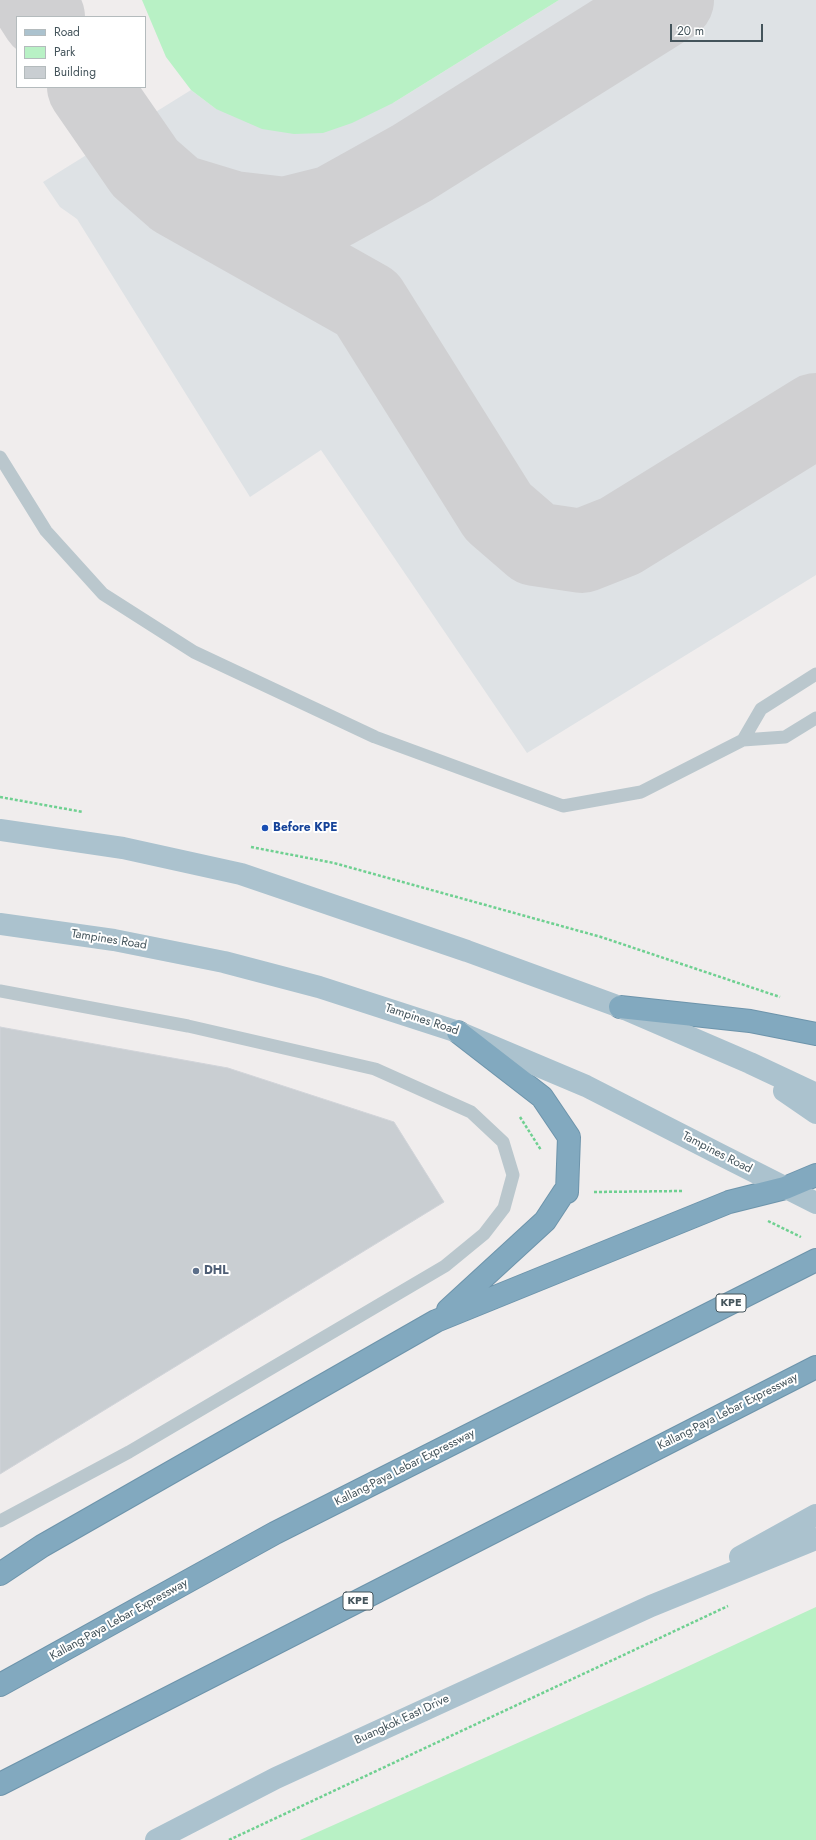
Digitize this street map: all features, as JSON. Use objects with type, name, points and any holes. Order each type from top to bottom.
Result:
[{"type":"highway","points":[[620,1007],[750,1021],[816,1034]]},
{"type":"highway","points":[[436,1321],[545,1221],[564,1192],[568,1192],[569,1137],[542,1098],[458,1032]]},
{"type":"highway","points":[[0,1574],[42,1546],[436,1321],[729,1202],[785,1188],[816,1175]]},
{"type":"highway","name":"Kallang-Paya Lebar Expressway","points":[[0,1685],[275,1534],[816,1260]]},
{"type":"highway","name":"Kallang-Paya Lebar Expressway","points":[[0,1784],[816,1367]]},
{"type":"main road","points":[[0,830],[123,848],[241,874],[460,948],[620,1007],[750,1063],[816,1094]]},
{"type":"main road","name":"Tampines Road","points":[[0,924],[114,940],[224,962],[319,987],[458,1032],[586,1086],[785,1188],[816,1202]]},
{"type":"main road","points":[[750,1063],[765,1081],[794,1096],[816,1114]]},
{"type":"main road","points":[[651,1606],[816,1516]]},
{"type":"main road","points":[[651,1606],[816,1539]]},
{"type":"main road","name":"Buangkok East Drive","points":[[156,1840],[276,1778],[651,1606]]},
{"type":"lane","points":[[0,458],[46,531],[102,594],[194,652],[375,737],[563,806],[641,792],[743,740],[785,737],[816,718]]},
{"type":"lane","points":[[743,740],[761,709],[816,674]]},
{"type":"lane","points":[[0,991],[188,1026],[375,1069],[471,1112],[503,1142],[513,1175],[504,1208],[484,1234],[445,1266],[129,1452],[0,1521]]},
{"type":"path","points":[[0,797],[87,813]]},
{"type":"path","points":[[249,846],[334,863],[601,937],[783,998]]},
{"type":"path","points":[[518,1114],[543,1154]]},
{"type":"path","points":[[568,1192],[678,1190]]},
{"type":"path","points":[[729,1202],[803,1238]]},
{"type":"path","points":[[229,1840],[730,1606]]},
{"type":"shaded area","points":[[559,0],[816,0],[816,575],[527,753],[321,450],[250,497],[77,219],[60,207],[43,182],[191,90],[216,109],[393,103]]},
{"type":"green space","points":[[142,0],[559,0],[393,103],[352,123],[323,133],[294,134],[262,129],[216,109],[191,90],[166,57]]},
{"type":"green space","points":[[816,1607],[816,1840],[300,1840],[652,1683]]},
{"type":"building","points":[[0,1027],[228,1068],[394,1122],[444,1202],[0,1474]]},
{"type":"taxiway","points":[[32,0],[42,16]]},
{"type":"taxiway","points":[[90,88],[145,168],[177,196],[233,213],[285,219],[333,207],[412,163],[672,0]]},
{"type":"taxiway","points":[[177,196],[367,303],[498,512],[535,544],[582,551],[620,536],[816,415]]},
{"type":"place","name":"Before KPE","points":[[265,828]]},
{"type":"place","name":"DHL","points":[[196,1271]]}]
